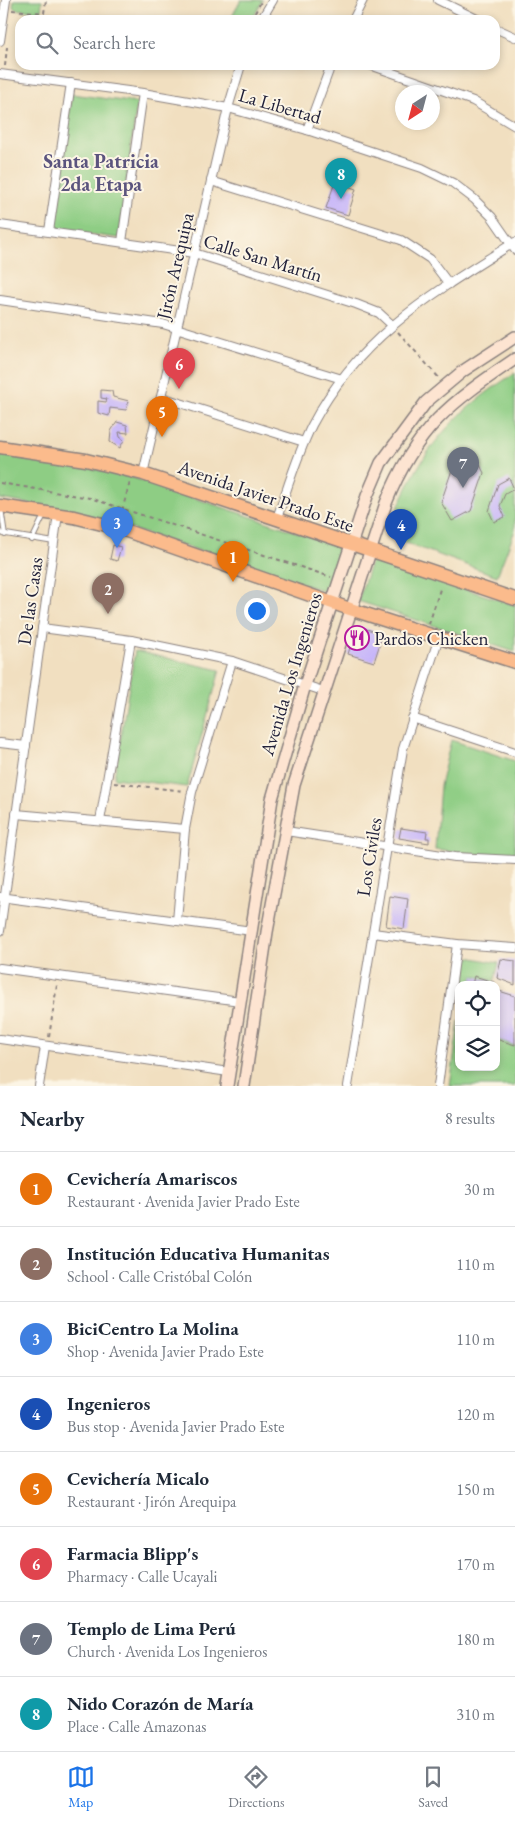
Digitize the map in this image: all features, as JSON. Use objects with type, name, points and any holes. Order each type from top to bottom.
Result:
[{"type":"main road","name":"Avenida Javier Prado Este","points":[[0,447],[67,456],[138,473],[515,599]]},
{"type":"main road","points":[[0,506],[52,513],[118,528],[350,609],[515,662]]},
{"type":"street","points":[[0,41],[6,0]]},
{"type":"street","points":[[264,15],[272,0]]},
{"type":"street","points":[[356,15],[363,0]]},
{"type":"street","points":[[438,0],[469,15]]},
{"type":"street","points":[[500,30],[515,38]]},
{"type":"street","name":"Jirón Arequipa","points":[[138,473],[161,397],[228,108],[239,70]]},
{"type":"street","points":[[307,130],[329,70]]},
{"type":"street","points":[[384,70],[473,101],[515,126]]},
{"type":"street","name":"La Libertad","points":[[3,72],[228,108],[307,130],[441,177],[464,191],[483,207],[514,245]]},
{"type":"street","points":[[49,231],[71,83]]},
{"type":"street","points":[[122,242],[143,93]]},
{"type":"street","points":[[211,181],[401,240],[430,259],[449,284]]},
{"type":"street","name":"Calle San Martín","points":[[0,225],[194,253],[372,310],[392,324]]},
{"type":"street","points":[[277,518],[304,442],[320,411],[342,379],[372,343],[392,324],[449,284],[514,245]]},
{"type":"street","points":[[0,300],[177,327],[342,379]]},
{"type":"street","name":"Avenida Los Ingenieros","points":[[227,1086],[272,799],[305,685],[350,545],[381,463],[426,402],[445,384],[515,337]]},
{"type":"street","name":"Avenida Los Ingenieros","points":[[244,1086],[267,932],[294,785],[369,551],[398,474],[414,446],[437,418],[464,393],[515,359]]},
{"type":"street","points":[[161,397],[304,442]]},
{"type":"street","name":"De las Casas","points":[[0,931],[2,897],[26,746],[54,542],[52,513]]},
{"type":"street","points":[[42,628],[131,640],[232,661],[323,691]]},
{"type":"street","name":"Los Civiles","points":[[348,1086],[403,749],[439,637]]},
{"type":"street","points":[[100,822],[131,640]]},
{"type":"street","points":[[177,921],[186,829],[192,792],[232,661]]},
{"type":"street","points":[[412,718],[515,752]]},
{"type":"street","points":[[0,743],[26,746]]},
{"type":"street","points":[[16,814],[186,829]]},
{"type":"street","points":[[286,831],[455,857],[515,860]]},
{"type":"street","points":[[2,897],[252,931]]},
{"type":"street","points":[[373,933],[457,944],[515,948]]},
{"type":"street","points":[[438,1086],[457,944]]},
{"type":"street","points":[[0,968],[240,1002]]},
{"type":"street","points":[[0,1039],[229,1072]]},
{"type":"street","points":[[39,1086],[45,1046]]},
{"type":"lane","points":[[0,506],[5,535]]},
{"type":"lane","points":[[32,540],[52,513]]},
{"type":"lane","points":[[0,533],[32,540],[54,542]]},
{"type":"path","points":[[11,19],[12,10],[44,13],[46,0]]},
{"type":"path","points":[[254,15],[262,0]]},
{"type":"path","points":[[3,72],[7,46]]},
{"type":"path","points":[[392,324],[445,384]]},
{"type":"path","points":[[118,528],[122,510],[138,473]]},
{"type":"path","points":[[0,483],[90,498],[339,580]]},
{"type":"path","points":[[426,633],[444,576]]},
{"type":"path","points":[[107,782],[192,792]]},
{"type":"path","points":[[45,1046],[49,1040],[58,976]]},
{"type":"green space","points":[[14,0],[42,0],[41,12],[15,9],[13,7]]},
{"type":"green space","points":[[241,0],[263,0],[255,15],[233,15]]},
{"type":"green space","points":[[72,94],[137,103],[119,238],[53,230]]},
{"type":"green space","points":[[515,373],[515,530],[497,576],[387,536],[409,484],[435,442],[469,406]]},
{"type":"green space","points":[[0,454],[90,468],[134,478],[342,547],[328,592],[78,512],[0,499]]},
{"type":"green space","points":[[372,559],[515,605],[515,652],[358,601]]},
{"type":"green space","points":[[135,651],[220,670],[187,787],[114,778]]},
{"type":"green space","points":[[451,740],[515,761],[515,856],[435,849],[440,786]]},
{"type":"green space","points":[[468,957],[499,963],[494,981],[474,976],[473,981],[465,981]]},
{"type":"green space","points":[[500,1040],[515,1046],[515,1086],[450,1086],[455,1050],[455,1071],[500,1071]]},
{"type":"building","points":[[335,182],[356,189],[348,215],[326,208]]},
{"type":"building","points":[[101,390],[112,391],[113,397],[129,401],[126,410],[110,408],[109,416],[98,413],[98,401],[106,402],[107,399],[101,398]]},
{"type":"building","points":[[117,422],[127,425],[128,433],[119,432],[120,437],[124,440],[120,448],[110,442],[111,431]]},
{"type":"building","points":[[474,453],[484,473],[471,511],[452,521],[441,502],[455,461]]},
{"type":"building","points":[[509,478],[514,489],[505,494],[500,506],[505,517],[494,522],[489,511],[498,484]]},
{"type":"building","points":[[113,545],[121,547],[117,561],[110,559]]},
{"type":"building","points":[[357,626],[383,634],[374,662],[348,654]]},
{"type":"building","points":[[401,828],[427,832],[426,838],[429,838],[429,843],[399,838]]},
{"type":"building","points":[[390,896],[408,899],[404,929],[386,926]]},
{"type":"building","points":[[501,959],[515,961],[515,985],[497,978]]},
{"type":"building","points":[[474,976],[491,981],[473,981]]},
{"type":"building","points":[[500,991],[515,996],[515,1045],[500,1040]]},
{"type":"place","name":"Nido Corazón de María","points":[[341,199]]},
{"type":"place","name":"Farmacia Blipp's","points":[[179,389]]},
{"type":"place","name":"Cevichería Micalo","points":[[162,437]]},
{"type":"place","name":"Templo de Lima Perú","points":[[463,488]]},
{"type":"place","name":"BiciCentro La Molina","points":[[117,548]]},
{"type":"place","name":"Ingenieros","points":[[401,550]]},
{"type":"place","name":"Cevichería Amariscos","points":[[233,582]]},
{"type":"place","name":"Institución Educativa Humanitas","points":[[108,614]]},
{"type":"place","name":"Pardos Chicken","points":[[357,638]]},
{"type":"district","name":"Santa Patricia 2da Etapa","points":[[101,172]]}]
